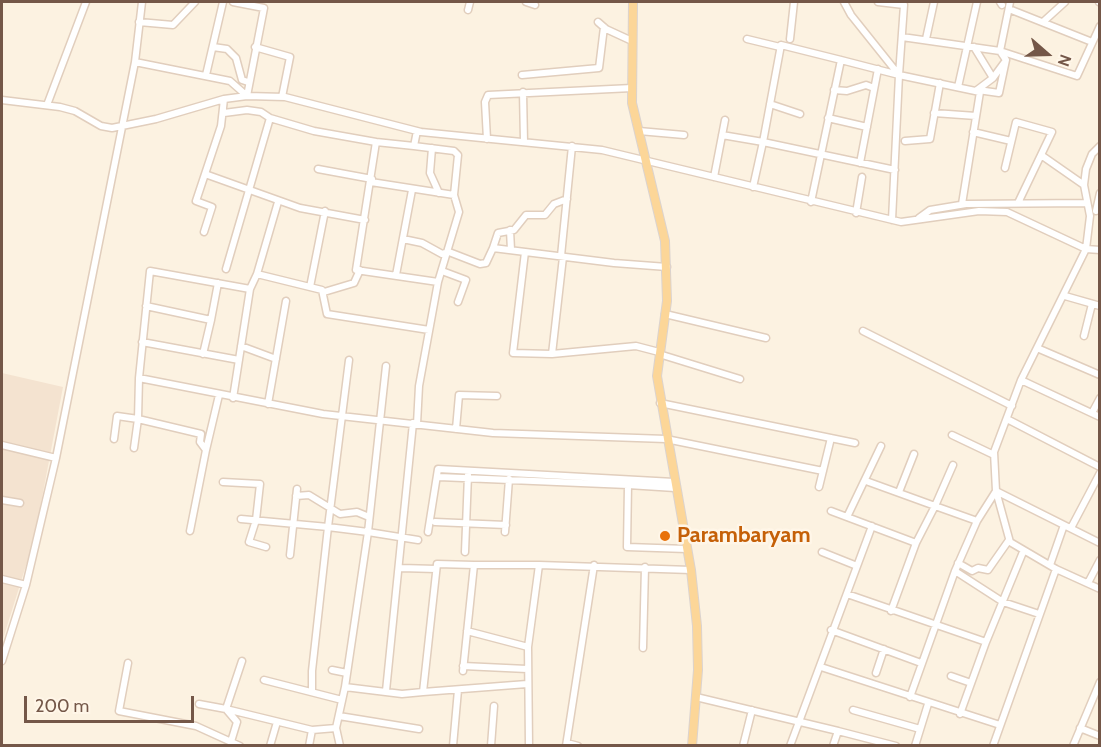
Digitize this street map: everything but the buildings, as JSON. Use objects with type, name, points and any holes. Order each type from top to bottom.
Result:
[{"type":"main road","points":[[633,2],[632,103],[662,218],[667,267],[665,314],[657,376],[666,439],[691,570],[697,626],[696,697],[692,746]]},
{"type":"street","points":[[47,105],[86,2]]},
{"type":"street","points":[[2,661],[26,585],[56,458],[120,127],[135,62],[142,2]]},
{"type":"street","points":[[139,22],[173,25],[195,2]]},
{"type":"street","points":[[206,75],[223,2]]},
{"type":"street","points":[[233,2],[264,8],[247,96]]},
{"type":"street","points":[[468,10],[470,2]]},
{"type":"street","points":[[526,2],[535,5]]},
{"type":"street","points":[[790,39],[794,2]]},
{"type":"street","points":[[844,2],[851,15],[899,75]]},
{"type":"street","points":[[878,2],[904,3],[892,220]]},
{"type":"street","points":[[926,39],[934,2]]},
{"type":"street","points":[[958,87],[971,46],[976,2]]},
{"type":"street","points":[[1043,22],[1065,2]]},
{"type":"street","points":[[747,39],[780,47],[781,45],[899,75],[999,93],[1006,60],[1000,51],[1010,5],[1043,22],[1092,42]]},
{"type":"street","points":[[598,22],[632,41]]},
{"type":"street","points":[[902,37],[1000,51],[1077,76],[1100,26]]},
{"type":"street","points":[[522,75],[598,68],[604,27]]},
{"type":"street","points":[[971,46],[993,78]]},
{"type":"street","points":[[213,47],[227,49],[236,58],[242,80],[248,82]]},
{"type":"street","points":[[255,47],[290,57],[282,96]]},
{"type":"street","points":[[753,187],[780,47]]},
{"type":"street","points":[[811,202],[841,60]]},
{"type":"street","points":[[977,90],[993,78],[1006,60]]},
{"type":"street","points":[[135,62],[230,81],[247,96]]},
{"type":"street","points":[[860,163],[878,69]]},
{"type":"street","points":[[905,141],[930,139],[940,83]]},
{"type":"street","points":[[834,90],[847,92],[866,85],[874,88]]},
{"type":"street","points":[[486,139],[486,97],[491,94],[632,88]]},
{"type":"street","points":[[962,204],[980,92],[977,90]]},
{"type":"street","points":[[523,92],[524,142]]},
{"type":"street","points":[[2,100],[75,111],[101,126],[120,127],[224,99],[247,96],[282,96],[417,131],[572,147],[647,160],[892,220],[916,220],[979,211],[1007,212],[1086,249],[1100,250]]},
{"type":"street","points":[[204,232],[212,207],[196,201],[224,113],[224,99]]},
{"type":"street","points":[[770,104],[800,114]]},
{"type":"street","points":[[224,113],[247,110],[261,112],[270,118],[314,131],[376,142],[454,151],[458,155],[454,195],[459,212],[449,252],[438,282],[419,386],[386,692]]},
{"type":"street","points":[[934,113],[976,116]]},
{"type":"street","points":[[226,269],[270,118]]},
{"type":"street","points":[[828,118],[867,127]]},
{"type":"street","points":[[714,177],[725,120]]},
{"type":"street","points":[[1005,168],[1016,122],[1052,132],[1018,203]]},
{"type":"street","points":[[414,146],[417,131]]},
{"type":"street","points":[[639,131],[684,135]]},
{"type":"street","points":[[973,132],[1011,141]]},
{"type":"street","points":[[722,135],[895,170]]},
{"type":"street","points":[[376,142],[356,270],[438,282]]},
{"type":"street","points":[[1100,146],[1092,154],[1086,169],[1084,184],[1088,205],[1086,249],[1065,296],[1021,380],[994,455],[996,491],[1009,540],[1023,552],[1100,589]]},
{"type":"street","points":[[552,354],[572,147]]},
{"type":"street","points":[[432,148],[430,174],[439,193]]},
{"type":"street","points":[[1041,155],[1084,184]]},
{"type":"street","points":[[318,169],[412,190],[454,195]]},
{"type":"street","points":[[205,174],[278,202],[365,219]]},
{"type":"street","points":[[856,213],[862,177]]},
{"type":"street","points":[[396,275],[412,190]]},
{"type":"street","points":[[916,220],[930,210],[962,204],[1088,205],[1098,211],[1100,193]]},
{"type":"street","points":[[403,239],[429,245],[442,254],[449,252],[480,264],[486,263],[498,233],[518,227],[526,215],[545,215],[554,204],[567,199]]},
{"type":"street","points":[[233,398],[250,289],[257,274],[278,202]]},
{"type":"street","points":[[310,287],[325,211]]},
{"type":"street","points":[[510,230],[511,250]]},
{"type":"street","points":[[493,248],[667,267]]},
{"type":"street","points":[[525,252],[513,354],[552,354],[636,346],[740,379]]},
{"type":"street","points":[[257,274],[324,292],[354,283],[360,270]]},
{"type":"street","points":[[135,448],[142,342],[150,271],[250,289]]},
{"type":"street","points":[[442,271],[466,280],[458,302]]},
{"type":"street","points":[[203,354],[218,283]]},
{"type":"street","points":[[324,292],[327,314],[429,330]]},
{"type":"street","points":[[1065,296],[1096,305],[1084,336]]},
{"type":"street","points":[[268,404],[286,301]]},
{"type":"street","points":[[146,306],[211,320]]},
{"type":"street","points":[[665,314],[766,338]]},
{"type":"street","points":[[863,331],[1012,406]]},
{"type":"street","points":[[142,342],[238,360]]},
{"type":"street","points":[[241,346],[276,358]]},
{"type":"street","points":[[1036,348],[1100,375]]},
{"type":"street","points":[[312,692],[312,671],[327,527],[349,360]]},
{"type":"street","points":[[340,746],[336,728],[345,687],[368,532],[386,366]]},
{"type":"street","points":[[139,378],[268,404],[456,429],[493,433],[666,439],[823,471]]},
{"type":"street","points":[[1021,380],[1100,417]]},
{"type":"street","points":[[190,531],[219,395]]},
{"type":"street","points":[[456,429],[459,395],[497,396]]},
{"type":"street","points":[[1092,413],[1100,398]]},
{"type":"street","points":[[660,403],[855,444]]},
{"type":"street","points":[[114,439],[117,416],[138,418],[201,434],[200,442],[206,450]]},
{"type":"street","points":[[1007,419],[1100,467]]},
{"type":"street","points":[[952,435],[994,455]]},
{"type":"street","points":[[819,487],[831,438]]},
{"type":"street","points":[[2,445],[56,458]]},
{"type":"street","points":[[847,517],[881,446]]},
{"type":"street","points":[[899,492],[914,454]]},
{"type":"street","points":[[891,610],[916,543],[953,465]]},
{"type":"street","points":[[428,532],[438,469],[675,485]]},
{"type":"street","points":[[465,552],[468,471]]},
{"type":"street","points":[[435,522],[505,528],[509,473]]},
{"type":"street","points":[[993,746],[1067,527],[1100,473]]},
{"type":"street","points":[[439,477],[509,482],[675,485]]},
{"type":"street","points":[[866,481],[976,521]]},
{"type":"street","points":[[223,482],[260,484],[256,520],[249,542],[266,547]]},
{"type":"street","points":[[627,485],[627,547],[687,549]]},
{"type":"street","points":[[910,697],[958,563],[976,521],[996,491]]},
{"type":"street","points":[[996,491],[1100,543]]},
{"type":"street","points":[[290,555],[297,492],[309,495],[340,514],[357,512],[369,517]]},
{"type":"street","points":[[2,500],[20,503]]},
{"type":"street","points":[[831,511],[916,543]]},
{"type":"street","points":[[241,519],[327,527],[418,540]]},
{"type":"street","points":[[790,746],[831,630],[872,526]]},
{"type":"street","points":[[958,563],[972,571],[978,568],[988,570],[1009,540]]},
{"type":"street","points":[[822,552],[857,566]]},
{"type":"street","points":[[960,714],[986,642],[1023,552]]},
{"type":"street","points":[[1088,583],[1100,560]]},
{"type":"street","points":[[423,692],[437,564],[594,565],[691,570]]},
{"type":"street","points":[[474,565],[463,669],[528,669]]},
{"type":"street","points":[[529,746],[528,647],[538,565]]},
{"type":"street","points":[[578,746],[567,744],[594,565]]},
{"type":"street","points":[[643,648],[645,567]]},
{"type":"street","points":[[401,568],[436,569]]},
{"type":"street","points":[[955,571],[1003,602],[1039,614]]},
{"type":"street","points":[[2,579],[26,585]]},
{"type":"street","points":[[847,594],[934,626],[986,642]]},
{"type":"street","points":[[831,630],[921,663]]},
{"type":"street","points":[[466,632],[528,647]]},
{"type":"street","points":[[876,673],[884,650]]},
{"type":"street","points":[[226,709],[242,661]]},
{"type":"street","points":[[128,663],[119,711],[196,726],[240,746]]},
{"type":"street","points":[[820,666],[928,704],[1000,726]]},
{"type":"street","points":[[332,670],[347,673]]},
{"type":"street","points":[[951,676],[971,683]]},
{"type":"street","points":[[264,680],[342,700]]},
{"type":"street","points":[[1073,746],[1100,682]]},
{"type":"street","points":[[345,687],[402,694],[527,684]]},
{"type":"street","points":[[453,746],[458,690]]},
{"type":"street","points":[[696,697],[896,746]]},
{"type":"street","points":[[199,704],[312,730],[336,728]]},
{"type":"street","points":[[915,746],[928,704]]},
{"type":"street","points":[[491,746],[494,706]]},
{"type":"street","points":[[226,709],[237,722],[231,743]]},
{"type":"street","points":[[743,746],[752,710]]},
{"type":"street","points":[[853,711],[920,729]]},
{"type":"street","points":[[339,716],[419,729]]},
{"type":"street","points":[[270,746],[277,722]]},
{"type":"street","points":[[1080,728],[1100,736]]},
{"type":"street","points":[[309,746],[312,730]]},
{"type":"street","points":[[833,746],[838,731]]},
{"type":"shaded area","points":[[2,373],[63,387],[34,540],[2,642]]},
{"type":"place","name":"Parambaryam","points":[[665,536]]}]
